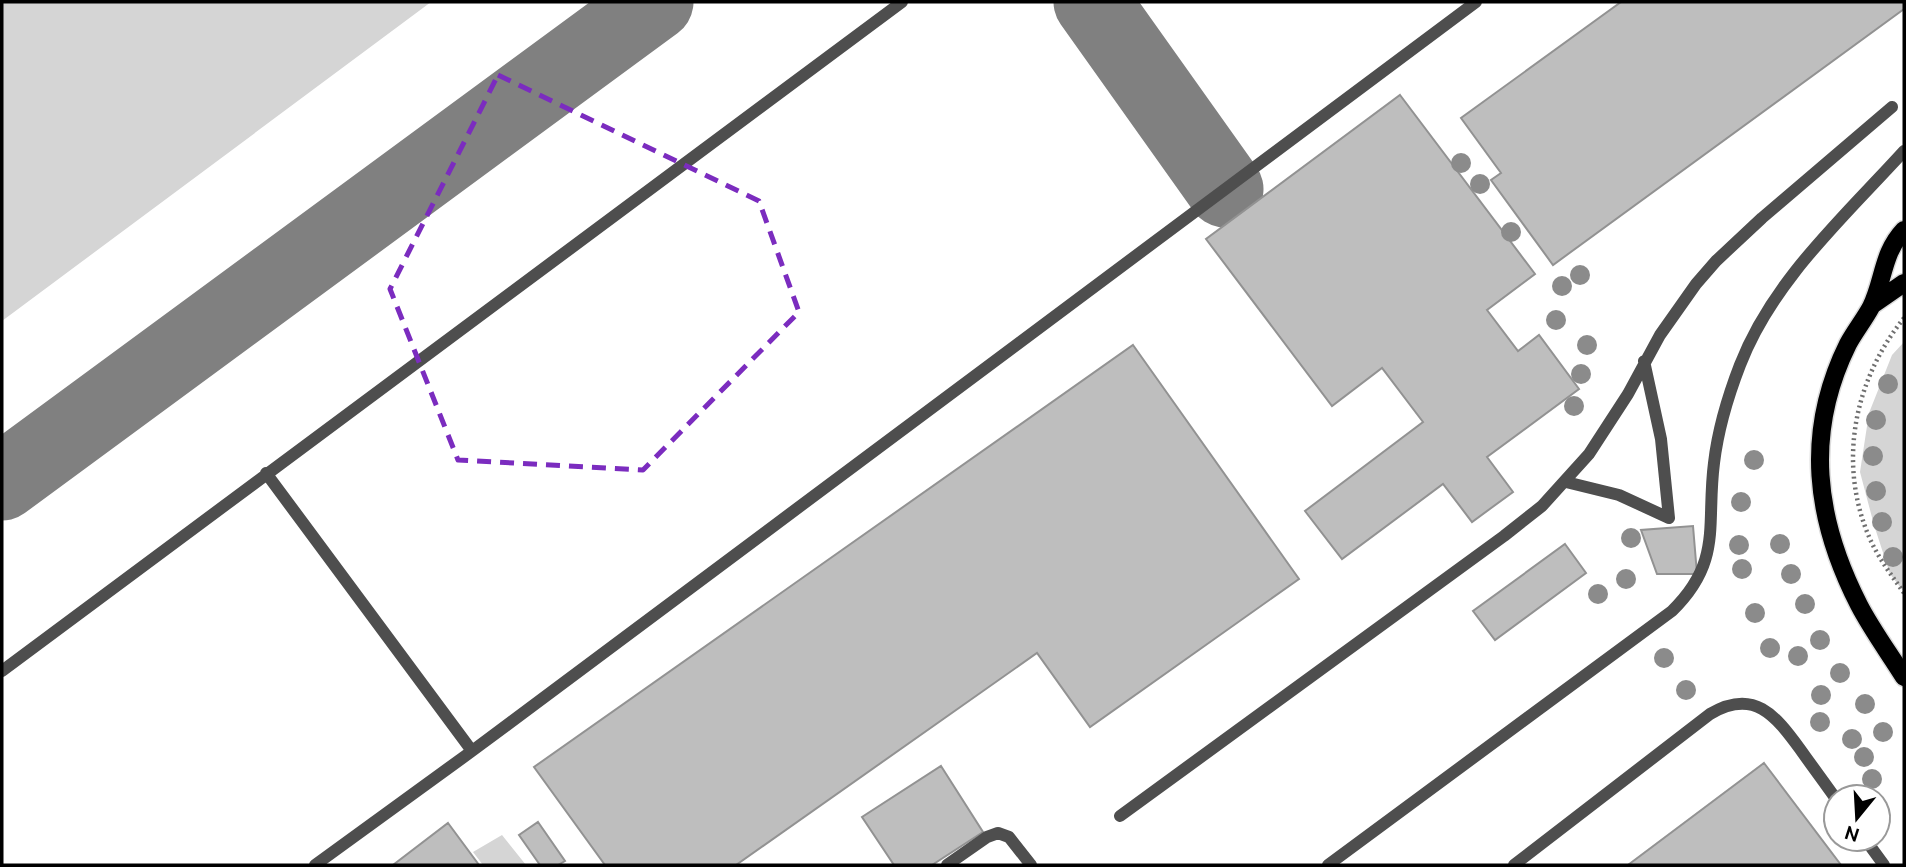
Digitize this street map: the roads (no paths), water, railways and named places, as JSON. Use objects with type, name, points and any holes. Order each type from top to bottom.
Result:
[{"type":"main road","points":[[1901,233],[1886,258],[1872,305],[1848,344],[1834,381],[1821,428],[1819,478],[1829,532],[1859,604],[1904,677]]},
{"type":"main road","points":[[1872,305],[1904,284]]},
{"type":"lane","points":[[2,671],[902,2]]},
{"type":"lane","points":[[315,865],[472,751],[1476,2]]},
{"type":"lane","points":[[1120,816],[1542,506],[1566,482],[1609,425],[1644,361],[1677,309],[1716,261],[1892,107]]},
{"type":"lane","points":[[1328,865],[1672,611],[1685,598],[1700,575],[1709,550],[1714,463],[1720,429],[1737,374],[1756,331],[1793,273],[1904,151]]},
{"type":"lane","points":[[1566,482],[1619,495],[1669,518],[1661,439],[1644,361]]},
{"type":"lane","points":[[266,473],[472,751]]},
{"type":"lane","points":[[1514,865],[1710,714],[1733,704],[1759,707],[1779,721],[1824,783]]},
{"type":"lane","points":[[947,865],[987,837],[998,833],[1009,837],[1031,865]]}]
